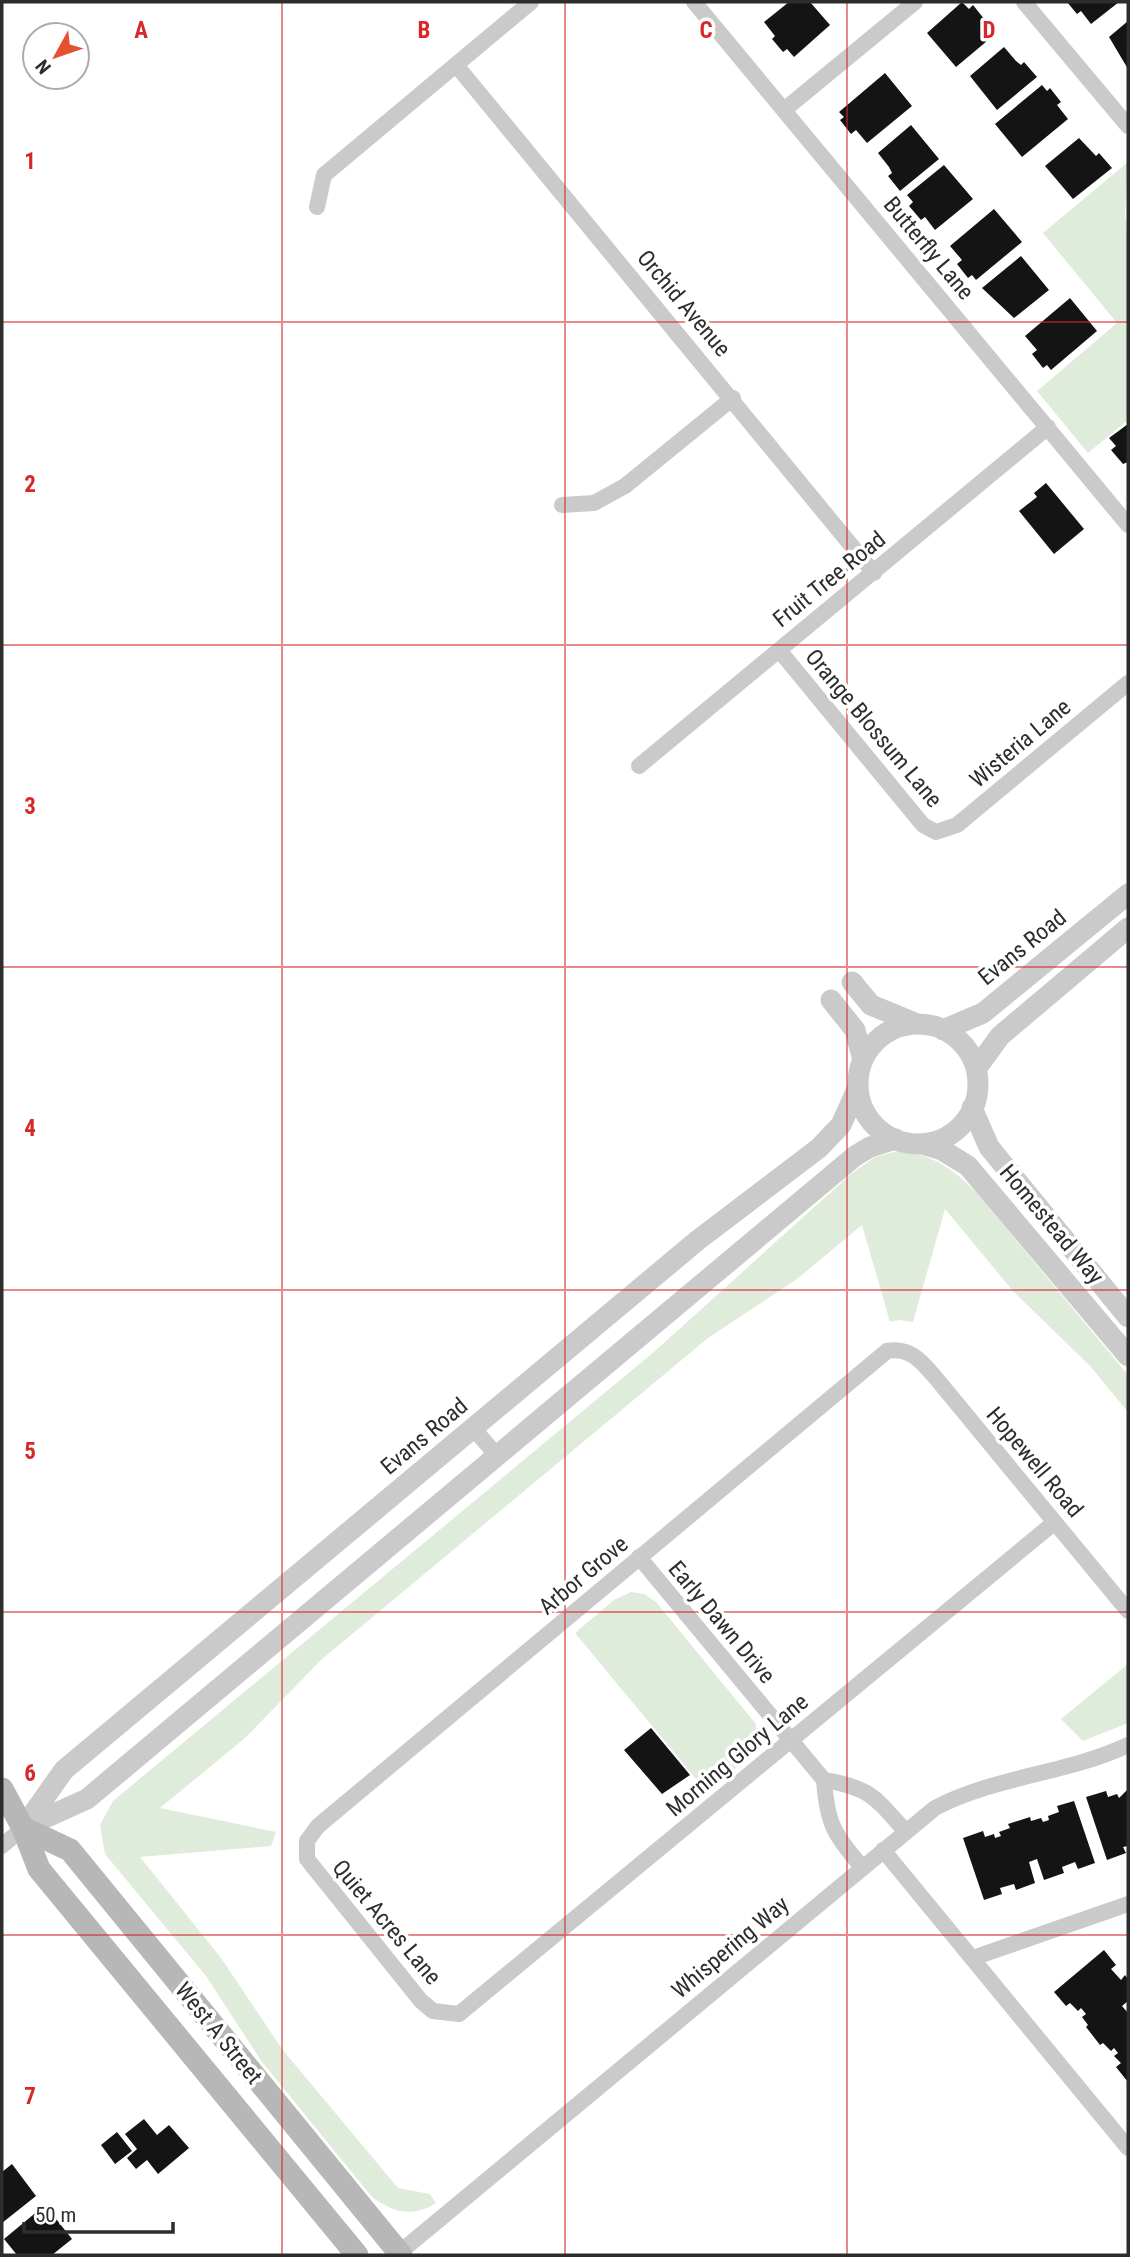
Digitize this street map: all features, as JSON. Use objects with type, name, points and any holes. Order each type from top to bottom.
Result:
[{"type":"main road","name":"West A Street","points":[[2,1789],[23,1828],[39,1869],[357,2255]]},
{"type":"main road","name":"West A Street","points":[[23,1828],[70,1850],[400,2254]]},
{"type":"street","points":[[317,207],[324,175],[531,2]]},
{"type":"street","name":"Butterfly Lane","points":[[694,2],[1128,524]]},
{"type":"street","points":[[784,110],[915,2]]},
{"type":"street","points":[[1024,2],[1128,126]]},
{"type":"street","name":"Orchid Avenue","points":[[456,65],[733,398],[874,573]]},
{"type":"street","points":[[562,505],[594,503],[625,486],[733,398]]},
{"type":"street","name":"Fruit Tree Road","points":[[639,766],[1048,427]]},
{"type":"street","name":"Orange Blossum Lane","points":[[779,650],[923,825],[936,832]]},
{"type":"street","name":"Wisteria Lane","points":[[936,832],[957,825],[1128,683]]},
{"type":"street","name":"Evans Road","points":[[943,1030],[983,1013],[1128,894]]},
{"type":"street","points":[[976,1069],[1000,1036],[1128,928]]},
{"type":"street","points":[[831,1000],[855,1030],[863,1060],[858,1087],[865,1113],[874,1124],[896,1139],[922,1143],[934,1141],[957,1129],[972,1108],[976,1095],[976,1069],[964,1046],[943,1030],[917,1024],[872,1004],[852,982]]},
{"type":"street","points":[[863,1060],[879,1038],[903,1026],[917,1024]]},
{"type":"street","name":"Evans Road","points":[[2,1846],[23,1828],[64,1770],[698,1240],[819,1148],[841,1125],[858,1087]]},
{"type":"street","name":"Homestead Way","points":[[972,1108],[989,1147],[1128,1317]]},
{"type":"street","name":"Evans Road","points":[[23,1828],[87,1799],[855,1156],[870,1147],[896,1139]]},
{"type":"street","name":"Homestead Way","points":[[922,1143],[942,1150],[968,1166],[1128,1356]]},
{"type":"street","name":"Hopewell Road","points":[[901,1349],[915,1356],[935,1377],[1128,1611]]},
{"type":"street","name":"Arbor Grove","points":[[306,1848],[310,1834],[318,1826],[887,1351],[901,1349]]},
{"type":"street","points":[[474,1429],[498,1457]]},
{"type":"street","name":"Morning Glory Lane","points":[[445,2014],[465,2012],[1055,1522]]},
{"type":"street","name":"Early Dawn Drive","points":[[639,1558],[824,1780]]},
{"type":"street","name":"Whispering Way","points":[[400,2254],[935,1808],[981,1787],[1062,1770],[1128,1745]]},
{"type":"street","points":[[862,1867],[832,1829],[826,1810],[824,1780],[856,1786],[873,1795],[905,1831]]},
{"type":"street","name":"Quiet Acres Lane","points":[[306,1848],[311,1867],[421,2001],[433,2011],[445,2014]]},
{"type":"street","points":[[883,1850],[1128,2148]]},
{"type":"street","points":[[973,1958],[1128,1905]]},
{"type":"green space","points":[[1128,162],[1125,215],[1128,235],[1128,420],[1088,453],[1037,391],[1117,323],[1043,233]]},
{"type":"green space","points":[[898,1151],[922,1155],[942,1164],[977,1193],[1128,1375],[1128,1412],[1091,1367],[1013,1291],[945,1209],[913,1322],[890,1322],[862,1225],[797,1279],[708,1338],[321,1660],[245,1738],[160,1808],[276,1832],[271,1846],[140,1857],[221,1958],[282,2049],[398,2188],[430,2194],[436,2203],[411,2212],[387,2206],[372,2197],[262,2062],[206,1976],[105,1854],[100,1825],[113,1801],[655,1351],[851,1174],[875,1157]]},
{"type":"green space","points":[[631,1592],[644,1594],[656,1602],[755,1723],[757,1734],[750,1753],[734,1770],[706,1791],[575,1633],[614,1600]]},
{"type":"green space","points":[[1128,1664],[1128,1723],[1083,1741],[1061,1719]]},
{"type":"building","points":[[789,2],[810,2],[830,25],[794,57],[787,49],[783,52],[772,39],[775,36],[764,22]]},
{"type":"building","points":[[962,2],[969,9],[973,5],[985,20],[981,23],[993,36],[956,67],[927,33]]},
{"type":"building","points":[[1067,2],[1119,2],[1091,24],[1081,11],[1077,14]]},
{"type":"building","points":[[1128,21],[1128,69],[1109,37]]},
{"type":"building","points":[[1004,47],[1021,65],[1024,62],[1037,77],[997,110],[970,76]]},
{"type":"building","points":[[885,73],[912,106],[867,143],[856,130],[851,134],[840,120],[844,117],[839,112]]},
{"type":"building","points":[[1042,85],[1047,91],[1050,88],[1061,102],[1057,105],[1068,119],[1022,157],[995,124]]},
{"type":"building","points":[[911,125],[939,159],[900,191],[888,176],[892,173],[878,153]]},
{"type":"building","points":[[1079,138],[1096,156],[1099,153],[1112,168],[1073,199],[1045,166]]},
{"type":"building","points":[[944,165],[973,199],[935,230],[925,217],[921,220],[909,206],[913,202],[907,195]]},
{"type":"building","points":[[994,209],[1022,242],[976,280],[972,275],[968,278],[957,264],[962,260],[950,246]]},
{"type":"building","points":[[1021,256],[1049,290],[1014,318],[982,288]]},
{"type":"building","points":[[1070,298],[1097,331],[1051,370],[1047,365],[1043,368],[1032,354],[1037,350],[1025,336]]},
{"type":"building","points":[[1128,424],[1128,462],[1123,464],[1111,450],[1116,446],[1109,438]]},
{"type":"building","points":[[1046,483],[1084,529],[1054,554],[1019,511],[1037,497],[1034,493]]},
{"type":"building","points":[[651,1728],[690,1775],[662,1794],[624,1750]]},
{"type":"building","points":[[1128,1789],[1128,1846],[1123,1847],[1126,1853],[1107,1860],[1086,1797],[1106,1791],[1108,1797],[1117,1794],[1119,1798]]},
{"type":"building","points":[[1074,1801],[1095,1863],[1078,1869],[1075,1862],[1062,1867],[1064,1873],[1044,1880],[1037,1859],[1029,1862],[1035,1883],[1016,1890],[1014,1884],[1000,1888],[1002,1894],[984,1900],[963,1838],[983,1831],[985,1837],[994,1834],[995,1838],[1001,1836],[999,1832],[1010,1828],[1008,1824],[1030,1817],[1031,1821],[1041,1818],[1043,1822],[1049,1820],[1048,1816],[1059,1812],[1057,1806]]},
{"type":"building","points":[[1104,1950],[1116,1965],[1111,1969],[1121,1980],[1125,1975],[1128,1979],[1128,2001],[1122,2006],[1128,2013],[1128,2082],[1116,2067],[1121,2063],[1114,2056],[1118,2053],[1114,2048],[1111,2051],[1103,2043],[1100,2045],[1086,2027],[1088,2025],[1082,2017],[1086,2014],[1081,2008],[1078,2011],[1070,2003],[1066,2006],[1054,1992]]},
{"type":"building","points":[[144,2119],[157,2135],[169,2125],[189,2148],[158,2174],[147,2160],[136,2169],[127,2158],[137,2149],[125,2134]]},
{"type":"building","points":[[117,2132],[132,2151],[115,2164],[101,2145]]},
{"type":"building","points":[[12,2164],[36,2196],[2,2223],[2,2172]]},
{"type":"building","points":[[45,2205],[72,2239],[52,2255],[17,2255],[4,2239]]}]
